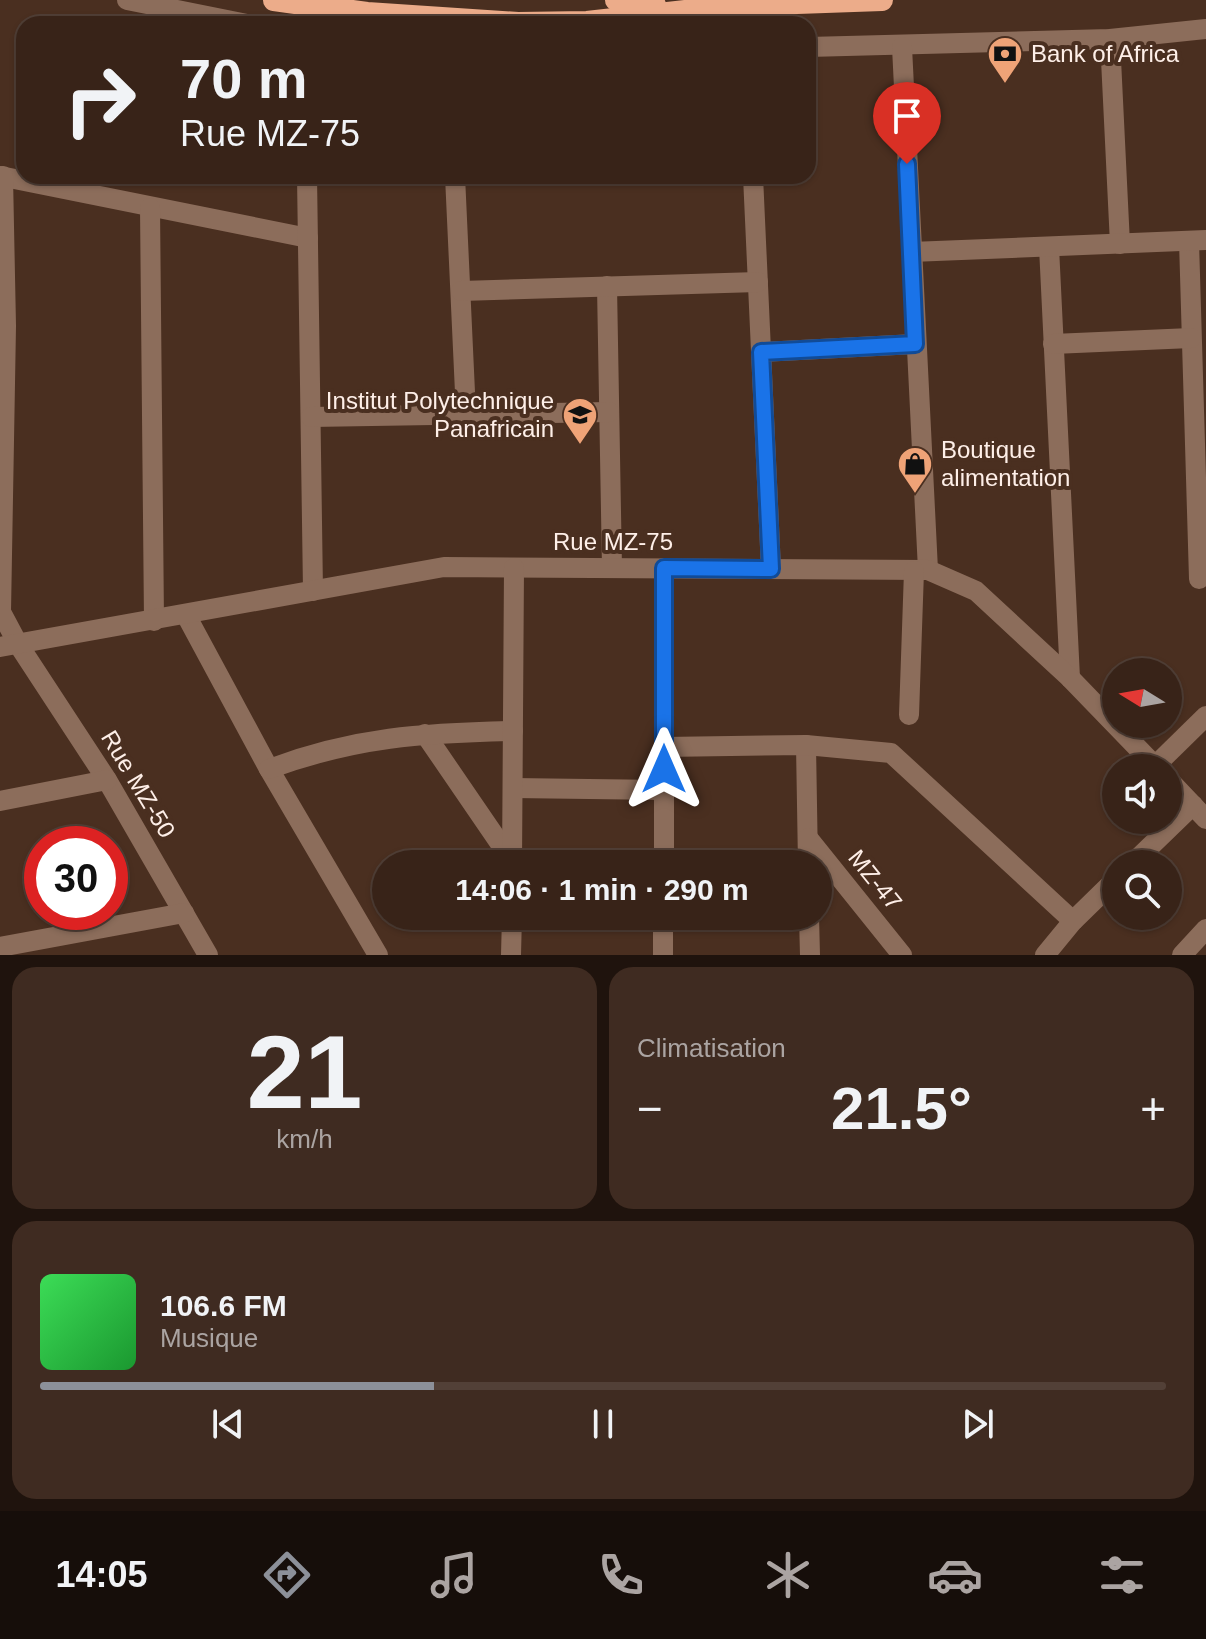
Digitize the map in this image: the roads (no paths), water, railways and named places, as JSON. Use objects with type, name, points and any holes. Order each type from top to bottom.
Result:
[{"type":"highway","points":[[274,0],[412,16]]},
{"type":"highway","points":[[616,0],[686,10]]},
{"type":"highway","points":[[636,16],[686,10],[882,0]]},
{"type":"street","points":[[127,0],[207,16]]},
{"type":"street","points":[[816,47],[1110,39],[1206,29]]},
{"type":"street","points":[[1110,39],[1120,244]]},
{"type":"street","points":[[902,47],[921,570],[909,715]]},
{"type":"street","name":"Rue MZ-50","points":[[2,176],[1,612],[9,646],[107,780],[208,955]]},
{"type":"street","points":[[39,184],[308,238]]},
{"type":"street","points":[[307,184],[313,591]]},
{"type":"street","points":[[455,184],[466,414]]},
{"type":"street","points":[[753,184],[771,569]]},
{"type":"street","points":[[150,208],[154,621]]},
{"type":"street","points":[[911,252],[1198,240],[1191,338],[1199,395],[1199,579]]},
{"type":"street","points":[[1049,247],[1070,678]]},
{"type":"street","points":[[461,291],[758,282]]},
{"type":"street","points":[[607,286],[612,568]]},
{"type":"street","points":[[1053,344],[1191,338]]},
{"type":"street","points":[[761,352],[915,344]]},
{"type":"street","points":[[311,417],[609,412]]},
{"type":"street","name":"Rue MZ-75","points":[[9,646],[444,567],[921,570],[976,591],[1070,678],[1144,754]]},
{"type":"street","points":[[512,850],[514,568]]},
{"type":"street","points":[[664,568],[664,850]]},
{"type":"street","points":[[186,615],[269,769],[378,955]]},
{"type":"street","points":[[1174,754],[1206,716]]},
{"type":"street","points":[[269,769],[341,745],[425,734],[513,731]]},
{"type":"street","points":[[425,734],[504,850]]},
{"type":"street","points":[[664,747],[806,745],[891,753],[1073,921]]},
{"type":"street","points":[[806,745],[808,850]]},
{"type":"street","points":[[0,801],[107,780]]},
{"type":"street","points":[[513,788],[664,790]]},
{"type":"street","name":"Rue MZ-75","points":[[1182,794],[1200,812]]},
{"type":"street","points":[[1150,850],[1200,812]]},
{"type":"street","name":"MZ-47","points":[[808,838],[902,955]]},
{"type":"street","points":[[1045,955],[1102,893]]},
{"type":"street","points":[[0,947],[49,947],[184,913]]},
{"type":"street","points":[[1182,955],[1206,929]]},
{"type":"street","points":[[511,955],[512,930]]},
{"type":"street","points":[[663,930],[663,955]]},
{"type":"street","points":[[809,930],[810,955]]},
{"type":"place","name":"Bank of Africa","points":[[1005,85]]},
{"type":"place","name":"Institut Polytechnique Panafricain","points":[[580,446]]},
{"type":"place","name":"Boutique alimentation","points":[[915,495]]}]
